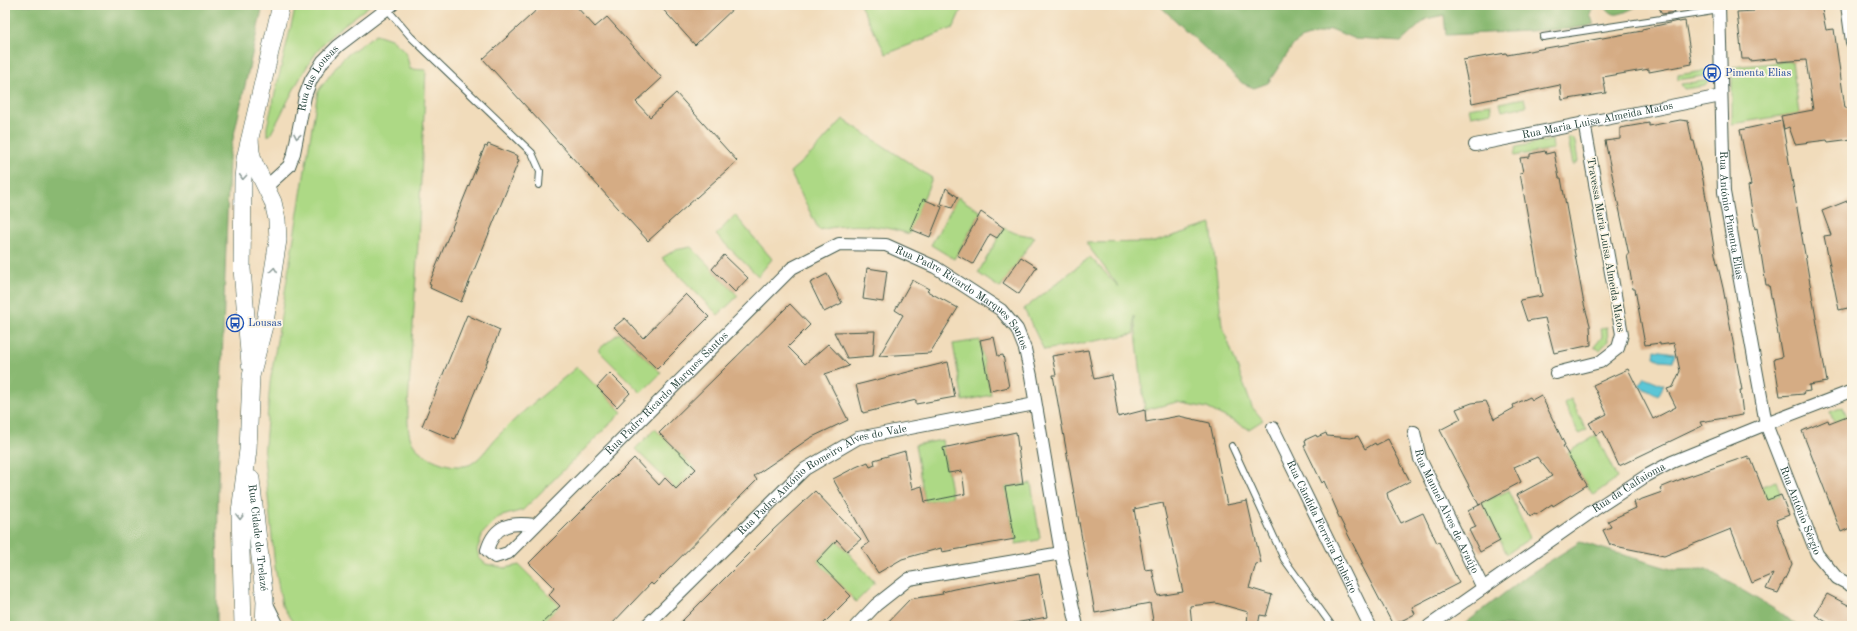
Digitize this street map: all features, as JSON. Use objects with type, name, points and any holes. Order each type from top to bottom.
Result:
[{"type":"street","name":"Rua Cidade de Trelazé","points":[[243,626],[240,512],[248,450],[251,376],[243,290],[243,178],[250,139],[281,5]]},
{"type":"street","points":[[1847,5],[1852,42]]},
{"type":"street","name":"Rua António Pimenta Elias","points":[[1720,8],[1724,192],[1766,424]]},
{"type":"street","name":"Rua das Lousas","points":[[266,187],[289,166],[294,153],[305,96],[311,80],[323,61],[338,46],[385,10]]},
{"type":"street","name":"Rua Maria Luisa Almeida Matos","points":[[1475,145],[1584,122],[1721,96]]},
{"type":"street","name":"Travessa Maria Luisa Almeida Matos","points":[[1556,373],[1600,362],[1618,348],[1622,334],[1584,122]]},
{"type":"street","name":"Rua Cidade de Trelazé","points":[[250,139],[251,152],[257,169],[273,202],[277,220],[278,240],[265,322],[251,376]]},
{"type":"street","points":[[257,169],[268,176],[280,175]]},
{"type":"street","name":"Rua Cidade de Trelazé","points":[[243,219],[250,202],[266,187]]},
{"type":"street","name":"Rua Padre Ricardo Marques Santos","points":[[535,525],[792,268],[839,244],[886,245],[935,267],[1001,310],[1017,328],[1025,349],[1062,553],[1077,626]]},
{"type":"street","points":[[243,290],[270,293]]},
{"type":"street","name":"Rua da Calfaioma","points":[[1429,626],[1594,510],[1646,476],[1672,462],[1852,391]]},
{"type":"street","name":"Rua Padre António Romeiro Alves do Vale","points":[[646,626],[805,469],[858,438],[1035,404]]},
{"type":"street","name":"Rua António Sérgio","points":[[1766,424],[1817,554],[1837,578],[1852,586]]},
{"type":"street","name":"Rua Cândida Ferreira Pinheiro","points":[[1273,428],[1370,626]]},
{"type":"street","name":"Rua Manuel Alves de Araújo","points":[[1414,432],[1420,459],[1483,588]]},
{"type":"street","name":"Rua Cidade de Trelazé","points":[[248,450],[265,601],[264,626]]},
{"type":"street","points":[[856,626],[876,605],[909,579],[1062,553]]},
{"type":"street","points":[[265,601],[278,626]]},
{"type":"lane","points":[[1543,37],[1720,8]]},
{"type":"lane","points":[[385,10],[411,38],[532,153],[540,171],[539,185]]},
{"type":"lane","points":[[1232,446],[1284,559],[1332,626]]},
{"type":"green space","points":[[5,5],[263,5],[229,157],[218,480],[217,626],[5,626]]},
{"type":"green space","points":[[296,5],[370,5],[335,32],[316,53],[302,75],[270,135],[267,135],[267,127]]},
{"type":"green space","points":[[860,5],[959,5],[961,10],[953,28],[886,54]]},
{"type":"green space","points":[[1159,5],[1640,5],[1618,14],[1612,13],[1602,7],[1592,9],[1590,15],[1594,24],[1570,29],[1446,35],[1444,15],[1426,19],[1401,42],[1355,39],[1331,29],[1303,38],[1294,44],[1268,83],[1254,88],[1242,83]]},
{"type":"green space","points":[[376,34],[391,39],[406,52],[410,69],[426,70],[418,243],[408,406],[408,423],[411,440],[421,452],[437,461],[456,466],[471,464],[519,416],[577,367],[622,412],[523,510],[499,517],[483,533],[477,550],[480,559],[486,564],[505,568],[519,565],[560,606],[539,626],[295,626],[282,605],[275,567],[264,457],[270,383],[318,91],[343,58]]},
{"type":"green space","points":[[1792,61],[1799,113],[1732,124],[1732,67]]},
{"type":"green space","points":[[1710,70],[1710,75],[1678,80],[1678,75]]},
{"type":"green space","points":[[1710,80],[1705,86],[1684,89],[1681,84]]},
{"type":"green space","points":[[1524,98],[1526,106],[1502,111],[1500,103]]},
{"type":"green space","points":[[1490,104],[1492,112],[1471,116],[1469,108]]},
{"type":"green space","points":[[843,119],[932,178],[909,234],[876,226],[842,226],[819,230],[790,172],[812,153]]},
{"type":"green space","points":[[1568,138],[1571,138],[1575,142],[1578,161],[1573,165]]},
{"type":"green space","points":[[1552,140],[1553,149],[1514,156],[1516,147]]},
{"type":"green space","points":[[958,197],[981,212],[954,259],[931,245]]},
{"type":"green space","points":[[735,215],[772,259],[758,276],[716,235]]},
{"type":"green space","points":[[1211,224],[1222,325],[1252,407],[1263,420],[1249,429],[1207,408],[1177,402],[1145,410],[1134,316],[1134,334],[1044,350],[1024,309],[1090,257],[1119,287],[1086,243],[1154,242]]},
{"type":"green space","points":[[1004,228],[1015,233],[1035,237],[1000,288],[978,273]]},
{"type":"green space","points":[[691,247],[738,296],[718,315],[662,258],[675,250]]},
{"type":"green space","points":[[1607,327],[1608,341],[1600,350],[1594,347],[1602,337],[1601,328]]},
{"type":"green space","points":[[619,333],[661,373],[641,393],[598,350]]},
{"type":"green space","points":[[980,340],[991,395],[963,401],[953,344]]},
{"type":"green space","points":[[1571,399],[1586,430],[1579,434],[1564,403]]},
{"type":"green space","points":[[1843,407],[1849,422],[1837,431],[1830,412]]},
{"type":"green space","points":[[655,429],[696,469],[676,489],[635,449]]},
{"type":"green space","points":[[1596,435],[1617,478],[1593,495],[1567,453]]},
{"type":"green space","points":[[942,440],[952,497],[925,502],[915,445]]},
{"type":"green space","points":[[1776,481],[1781,495],[1726,516],[1720,502]]},
{"type":"green space","points":[[1031,483],[1040,538],[1038,540],[1016,544],[1005,487]]},
{"type":"green space","points":[[1508,491],[1530,538],[1507,554],[1481,503]]},
{"type":"green space","points":[[837,540],[875,583],[856,602],[817,561]]},
{"type":"green space","points":[[1580,542],[1674,570],[1706,569],[1774,609],[1799,626],[1462,626],[1528,575]]},
{"type":"water","points":[[1655,350],[1675,353],[1673,361],[1660,360],[1654,357]]},
{"type":"water","points":[[1644,377],[1664,385],[1658,396],[1639,386]]},
{"type":"building","points":[[542,5],[575,5],[595,27],[607,17],[662,78],[636,102],[650,117],[676,93],[737,161],[648,241],[483,59]]},
{"type":"building","points":[[659,5],[737,5],[695,45]]},
{"type":"building","points":[[1658,5],[1672,5],[1675,12],[1662,14]]},
{"type":"building","points":[[1752,5],[1821,5],[1826,30],[1834,29],[1845,108],[1852,110],[1852,139],[1795,144],[1789,127],[1784,129],[1781,116],[1813,110],[1806,60],[1778,62],[1777,58],[1750,61],[1749,59],[1742,59],[1737,12],[1754,11]]},
{"type":"building","points":[[1678,21],[1685,21],[1692,64],[1649,72],[1649,69],[1603,77],[1606,93],[1562,100],[1560,85],[1472,103],[1463,60],[1506,53],[1507,55],[1642,31],[1642,29]]},
{"type":"building","points":[[1680,120],[1688,121],[1703,180],[1715,254],[1723,288],[1742,390],[1740,390],[1743,415],[1700,422],[1702,426],[1619,466],[1603,431],[1596,435],[1589,423],[1607,414],[1593,385],[1628,369],[1653,419],[1676,407],[1667,389],[1673,387],[1680,371],[1674,343],[1645,345],[1635,289],[1633,289],[1627,255],[1629,255],[1605,141],[1620,139],[1620,128],[1649,123],[1649,126]]},
{"type":"building","points":[[1782,121],[1827,382],[1809,385],[1810,391],[1803,392],[1804,394],[1780,396],[1774,359],[1782,357],[1769,285],[1766,285],[1757,228],[1755,229],[1748,186],[1751,185],[1740,130]]},
{"type":"building","points":[[488,144],[518,156],[517,159],[519,160],[461,302],[430,288],[431,285],[429,284],[485,146],[487,147]]},
{"type":"building","points":[[1545,151],[1546,154],[1554,152],[1559,178],[1561,178],[1584,304],[1590,325],[1591,345],[1554,353],[1545,318],[1527,321],[1520,300],[1542,296],[1520,173],[1523,172],[1520,158],[1530,157],[1530,154]]},
{"type":"building","points":[[946,188],[958,197],[952,208],[941,204]]},
{"type":"building","points":[[923,199],[942,207],[930,237],[910,229]]},
{"type":"building","points":[[1852,199],[1852,307],[1839,310],[1824,236],[1831,235],[1822,211]]},
{"type":"building","points":[[981,212],[1004,228],[997,238],[990,234],[973,264],[957,255]]},
{"type":"building","points":[[724,255],[748,278],[735,292],[712,269]]},
{"type":"building","points":[[1021,257],[1037,267],[1019,294],[1003,283]]},
{"type":"building","points":[[867,268],[887,271],[883,302],[863,299]]},
{"type":"building","points":[[827,274],[842,303],[824,312],[810,283]]},
{"type":"building","points":[[912,280],[929,289],[927,291],[958,308],[930,353],[879,356],[903,315],[895,310]]},
{"type":"building","points":[[686,294],[709,317],[657,369],[614,327],[625,318],[643,338]]},
{"type":"building","points":[[790,304],[810,325],[788,347],[805,364],[828,344],[849,366],[825,374],[848,420],[810,438],[754,476],[757,480],[653,585],[651,583],[610,626],[539,626],[560,606],[549,595],[554,588],[529,563],[634,458],[659,485],[665,478],[676,489],[696,469],[659,433]]},
{"type":"building","points":[[467,315],[500,330],[455,440],[422,426]]},
{"type":"building","points":[[875,331],[873,356],[847,358],[834,332]]},
{"type":"building","points":[[994,337],[998,356],[1003,355],[1009,387],[990,391],[980,340]]},
{"type":"building","points":[[1088,350],[1094,379],[1112,375],[1118,417],[1145,410],[1146,422],[1179,416],[1210,423],[1227,505],[1247,501],[1261,563],[1256,564],[1249,588],[1272,595],[1266,616],[1260,615],[1258,626],[1247,624],[1248,612],[1216,603],[1190,606],[1192,626],[1154,626],[1150,603],[1095,613],[1053,375],[1056,375],[1052,356]],"holes":[[[1163,503],[1183,592],[1158,596],[1152,569],[1145,570],[1134,509]]]},
{"type":"building","points":[[948,362],[955,397],[916,404],[916,400],[863,413],[856,385]]},
{"type":"building","points":[[610,373],[630,393],[617,407],[597,387]]},
{"type":"building","points":[[1541,395],[1565,445],[1563,446],[1587,485],[1553,506],[1552,504],[1536,515],[1535,513],[1530,516],[1517,495],[1552,476],[1537,457],[1514,467],[1521,482],[1482,503],[1500,541],[1480,552],[1469,530],[1476,527],[1468,511],[1481,504],[1479,505],[1440,430],[1461,419],[1456,409],[1472,403],[1486,401],[1494,419],[1514,408],[1513,405],[1530,397],[1532,400]]},
{"type":"building","points":[[1852,414],[1852,527],[1841,532],[1802,431],[1828,420],[1829,423]]},
{"type":"building","points":[[1016,432],[1023,484],[1005,487],[1015,539],[942,552],[941,548],[902,559],[878,573],[862,548],[869,543],[833,479],[868,462],[870,467],[875,465],[874,460],[905,451],[912,489],[922,486],[925,502],[965,494],[962,471],[948,473],[943,448]]},
{"type":"building","points":[[1326,433],[1327,436],[1351,438],[1358,436],[1365,449],[1375,443],[1376,445],[1388,439],[1410,481],[1387,493],[1388,498],[1401,523],[1423,513],[1437,543],[1439,542],[1459,583],[1412,607],[1415,614],[1393,625],[1361,564],[1363,564],[1337,513],[1324,481],[1322,483],[1304,446],[1306,445],[1305,440],[1316,435],[1317,437]]},
{"type":"building","points":[[1748,456],[1749,460],[1751,459],[1767,500],[1781,495],[1789,515],[1776,520],[1792,564],[1778,593],[1766,589],[1773,574],[1752,583],[1731,529],[1664,556],[1610,545],[1603,530],[1611,527],[1608,521],[1636,508],[1634,502],[1662,492],[1660,488],[1684,478]]},
{"type":"building","points":[[815,491],[861,539],[847,551],[837,540],[817,561],[851,596],[821,626],[677,626],[773,530]]},
{"type":"building","points":[[1039,574],[1047,617],[999,626],[884,626],[910,599],[943,594],[942,592],[954,589]]},
{"type":"building","points":[[1827,594],[1852,607],[1852,626],[1833,626],[1815,615]]},
{"type":"place","name":"Pimenta Elias","points":[[1712,73]]},
{"type":"place","name":"Lousas","points":[[235,323]]}]
